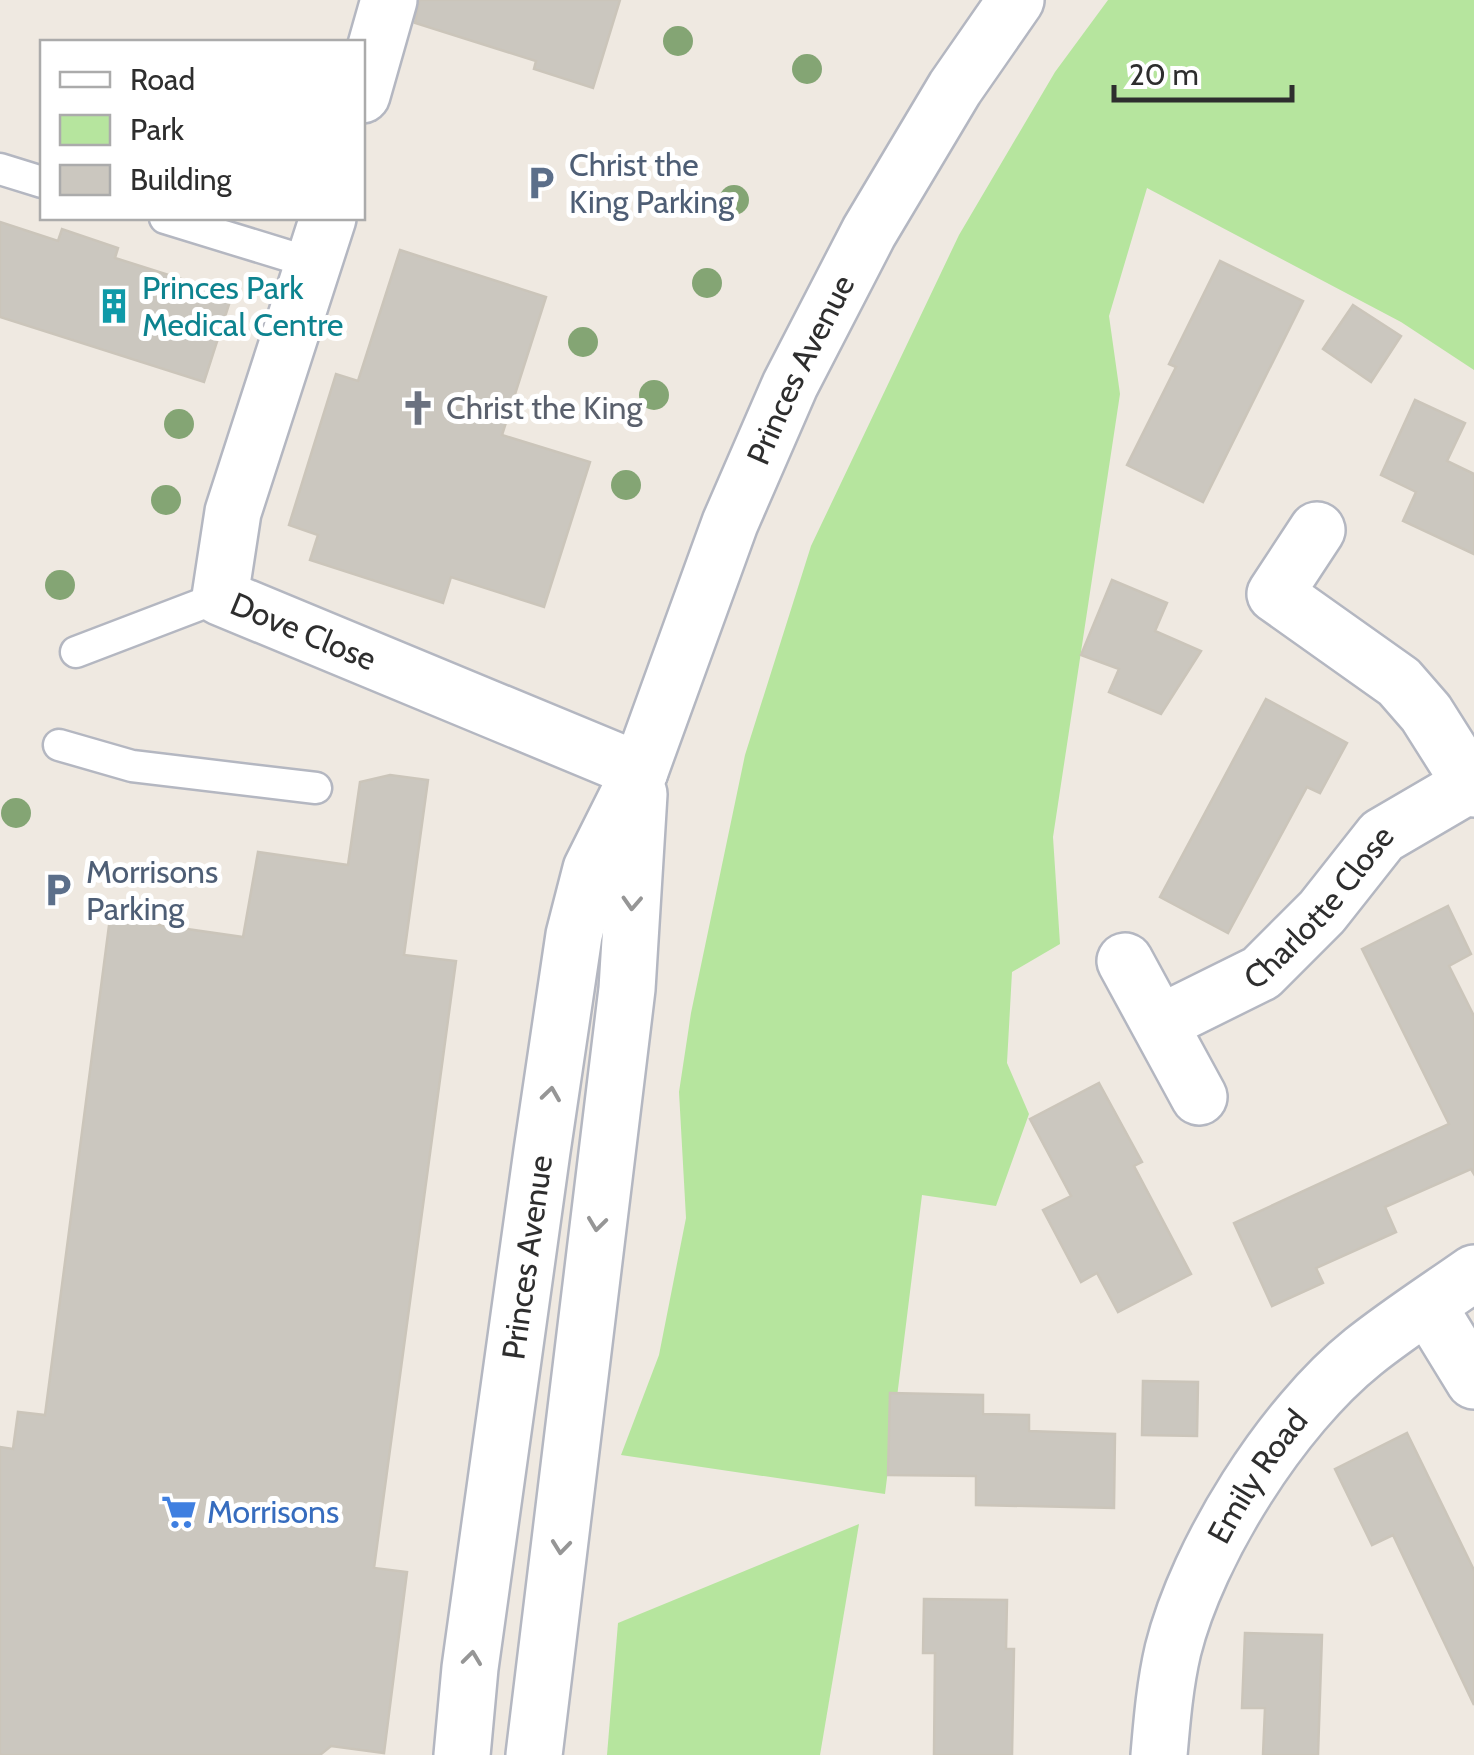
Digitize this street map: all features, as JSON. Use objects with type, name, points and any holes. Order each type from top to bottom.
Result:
[{"type":"street","points":[[365,85],[390,0]]},
{"type":"street","name":"Princes Avenue","points":[[462,1755],[504,1421],[574,935],[591,869],[640,770],[730,523],[790,385],[869,232],[955,88],[1016,0]]},
{"type":"street","name":"Dove Close","points":[[321,241],[233,512],[220,597],[640,770]]},
{"type":"street","name":"Charlotte Close","points":[[1160,1024],[1261,973],[1322,912],[1382,836],[1472,786],[1426,713],[1399,682],[1275,594],[1316,530]]},
{"type":"street","name":"Princes Avenue","points":[[534,1755],[627,989],[640,770]]},
{"type":"street","points":[[1126,961],[1199,1097]]},
{"type":"street","name":"Emily Road","points":[[1159,1755],[1168,1677],[1178,1632],[1214,1548],[1244,1494],[1334,1379],[1361,1354],[1474,1272]]},
{"type":"street","points":[[1428,1306],[1474,1381]]},
{"type":"lane","points":[[0,169],[40,181]]},
{"type":"lane","points":[[179,220],[321,241]]},
{"type":"lane","points":[[76,652],[220,597]]},
{"type":"lane","points":[[59,745],[132,766],[316,788]]},
{"type":"green space","points":[[1108,0],[1474,0],[1474,370],[1401,322],[1147,188],[1109,316],[1120,394],[1053,837],[1060,944],[1012,972],[1007,1063],[1029,1114],[996,1206],[922,1195],[885,1494],[621,1455],[659,1355],[686,1218],[679,1092],[691,1013],[745,755],[811,546],[959,235],[1055,72]]},
{"type":"green space","points":[[859,1524],[820,1755],[607,1755],[618,1623]]},
{"type":"building","points":[[419,0],[620,0],[593,88],[534,69],[536,61],[415,23]]},
{"type":"building","name":"Princes Park Medical Centre","points":[[0,222],[58,241],[62,229],[118,248],[115,258],[232,295],[204,382],[0,317]]},
{"type":"building","name":"Christ the King","points":[[400,250],[546,297],[502,435],[590,462],[544,607],[451,577],[443,603],[310,560],[318,535],[289,525],[336,374],[358,381]]},
{"type":"building","points":[[1220,261],[1303,301],[1203,502],[1127,465],[1176,367],[1169,364]]},
{"type":"building","points":[[1353,305],[1401,336],[1371,382],[1323,349]]},
{"type":"building","points":[[1415,400],[1465,423],[1447,461],[1474,474],[1474,554],[1403,521],[1416,492],[1381,475]]},
{"type":"building","points":[[1112,580],[1167,603],[1155,631],[1201,651],[1161,714],[1109,692],[1119,669],[1081,655]]},
{"type":"building","points":[[1266,699],[1347,743],[1320,793],[1307,787],[1228,933],[1160,897]]},
{"type":"building","points":[[390,775],[428,780],[404,955],[456,961],[374,1568],[407,1572],[384,1753],[331,1746],[320,1755],[0,1755],[0,1447],[13,1449],[18,1412],[45,1415],[110,918],[243,937],[258,852],[348,865],[360,782]]},
{"type":"building","points":[[1448,906],[1471,954],[1449,966],[1474,1016],[1474,1174],[1471,1169],[1385,1207],[1396,1232],[1316,1268],[1323,1283],[1272,1306],[1234,1223],[1449,1124],[1362,949]]},
{"type":"building","points":[[1099,1083],[1142,1162],[1134,1166],[1191,1274],[1118,1312],[1097,1273],[1081,1282],[1043,1210],[1071,1196],[1030,1119]]},
{"type":"building","points":[[1143,1381],[1198,1382],[1197,1436],[1142,1435]]},
{"type":"building","points":[[890,1393],[983,1395],[983,1414],[1029,1415],[1029,1431],[1115,1434],[1114,1508],[976,1505],[976,1476],[888,1475]]},
{"type":"building","points":[[1407,1433],[1474,1570],[1474,1705],[1393,1535],[1372,1545],[1335,1469]]},
{"type":"building","points":[[924,1599],[1007,1600],[1006,1649],[1014,1649],[1012,1755],[934,1755],[935,1653],[923,1653]]},
{"type":"building","points":[[1245,1633],[1322,1635],[1318,1755],[1263,1755],[1265,1708],[1242,1708]]},
{"type":"place","name":"Christ the King Parking","points":[[541,183]]},
{"type":"place","name":"Princes Park Medical Centre","points":[[114,306]]},
{"type":"place","name":"Christ the King","points":[[418,408]]},
{"type":"place","name":"Morrisons Parking","points":[[58,890]]},
{"type":"place","name":"Morrisons","points":[[179,1512]]}]
